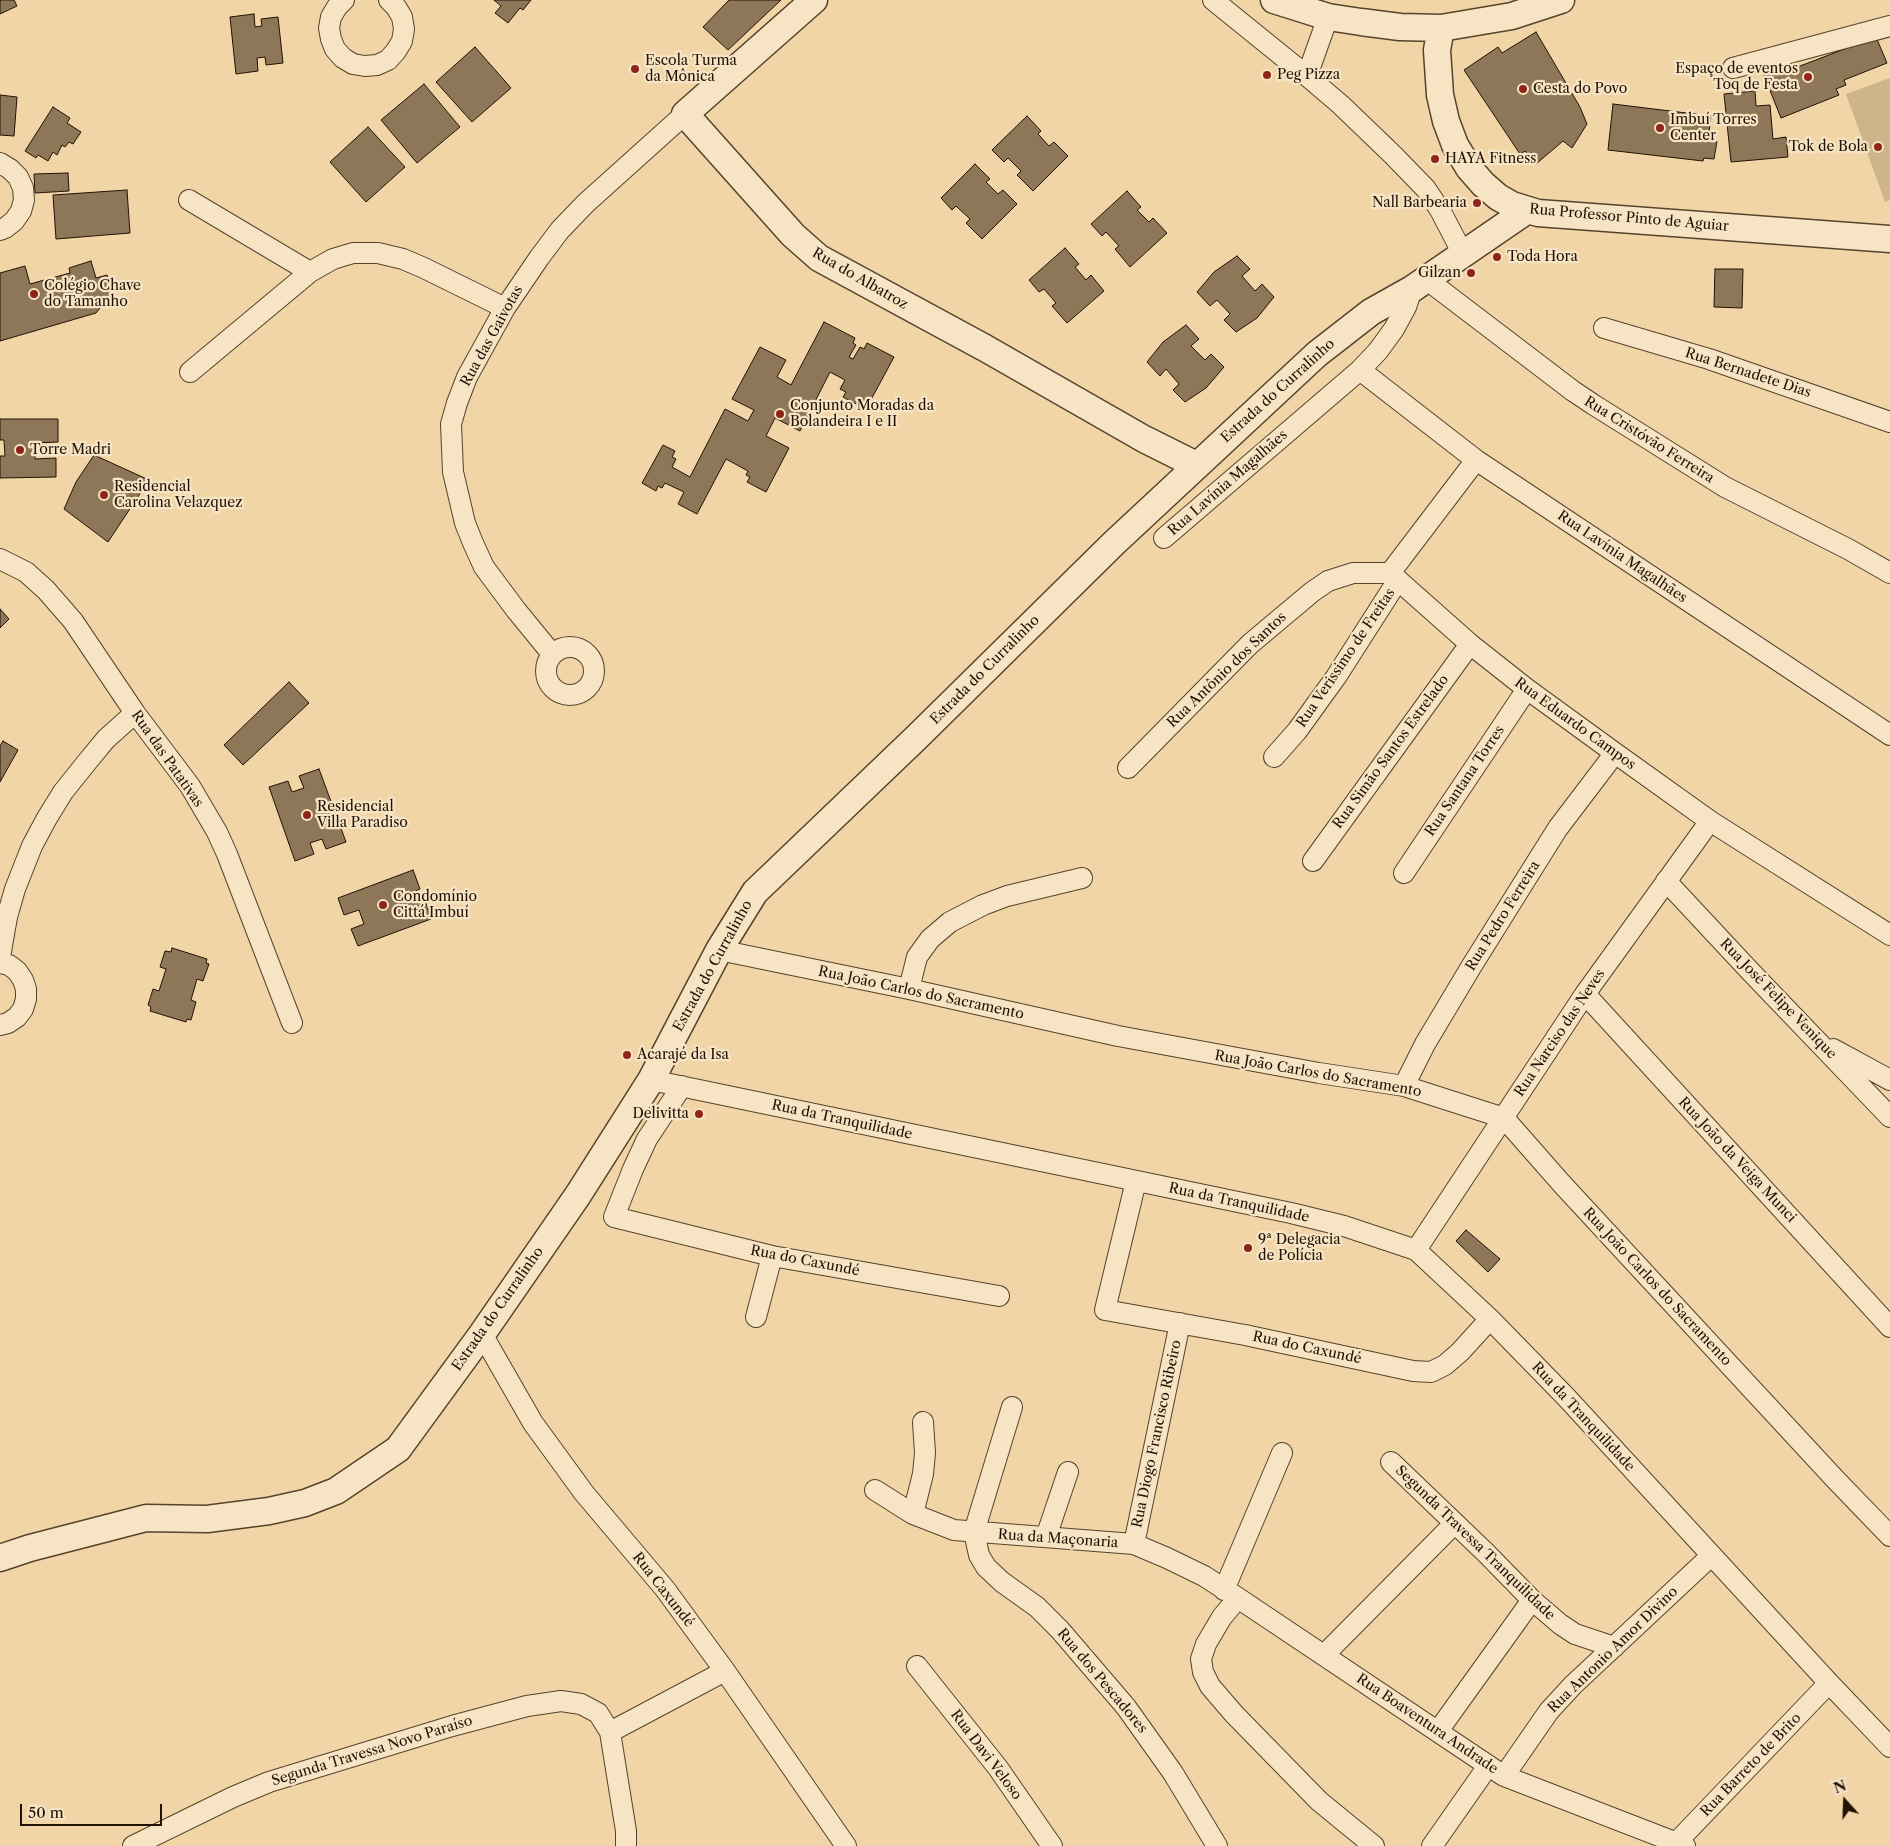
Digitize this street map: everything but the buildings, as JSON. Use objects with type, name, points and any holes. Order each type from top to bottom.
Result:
[{"type":"street","points":[[344,0],[331,17],[329,28],[331,39],[335,50],[343,58],[353,64],[365,66],[377,65],[388,60],[402,41],[404,29],[402,17],[389,0]]},
{"type":"street","points":[[685,114],[814,0]]},
{"type":"street","points":[[1213,0],[1307,76],[1371,132],[1426,189],[1440,210],[1463,254]]},
{"type":"street","points":[[1274,0],[1328,17],[1400,27],[1441,28],[1512,16],[1561,0]]},
{"type":"street","points":[[1307,76],[1328,17]]},
{"type":"street","points":[[1733,68],[1890,26]]},
{"type":"street","name":"Rua Professor Pinto de Aguiar","points":[[1441,28],[1437,50],[1440,95],[1446,121],[1455,145],[1469,168],[1483,184],[1498,197],[1526,211],[1890,239]]},
{"type":"street","name":"Rua das Gaivotas","points":[[552,654],[484,567],[465,523],[453,472],[451,424],[456,403],[467,377],[505,308],[560,230],[621,169],[685,114]]},
{"type":"street","name":"Rua do Albatroz","points":[[685,114],[793,235],[819,258],[985,348],[1144,440],[1196,465]]},
{"type":"street","points":[[0,163],[18,177],[23,188],[24,200],[21,211],[14,220],[0,230]]},
{"type":"street","points":[[189,200],[310,272]]},
{"type":"street","name":"Estrada do Curralinho","points":[[0,1558],[30,1548],[146,1518],[207,1519],[305,1504],[336,1491],[398,1449],[482,1334],[578,1195],[650,1080],[719,950],[755,892],[916,738],[1107,550],[1317,354],[1371,312],[1419,284],[1526,211]]},
{"type":"street","points":[[190,372],[310,272],[333,259],[353,253],[378,253],[403,259],[505,308]]},
{"type":"street","name":"Rua Lavínia Magalhães","points":[[1164,538],[1360,370],[1378,351],[1394,329],[1419,284]]},
{"type":"street","name":"Rua Cristóvão Ferreira","points":[[1419,284],[1594,406],[1726,487],[1848,549],[1890,573]]},
{"type":"street","name":"Rua Bernadete Dias","points":[[1604,328],[1708,359],[1890,422]]},
{"type":"street","name":"Rua Lavínia Magalhães","points":[[1360,370],[1476,460],[1890,735]]},
{"type":"street","points":[[1394,577],[1476,460]]},
{"type":"street","name":"Rua das Patativas","points":[[0,559],[26,572],[73,621],[135,713],[190,786],[217,832],[242,891],[292,1023]]},
{"type":"street","name":"Rua Antônio dos Santos","points":[[1128,768],[1250,644],[1312,592],[1328,581],[1353,573],[1394,577]]},
{"type":"street","name":"Rua Eduardo Campos","points":[[1394,577],[1470,644],[1615,754],[1710,822],[1890,935]]},
{"type":"street","name":"Rua Verissimo de Freitas","points":[[1274,757],[1297,731],[1336,677],[1394,577]]},
{"type":"street","name":"Rua Simão Santos Estrelado","points":[[1313,861],[1470,644]]},
{"type":"street","name":"Rua Santana Torres","points":[[1404,873],[1527,689]]},
{"type":"street","points":[[0,956],[7,917],[15,889],[32,846],[47,818],[63,792],[87,762],[106,740],[135,713]]},
{"type":"street","name":"Rua Pedro Ferreira","points":[[1404,1086],[1446,1010],[1526,878],[1558,828],[1615,754]]},
{"type":"street","name":"Rua Narciso das Neves","points":[[1416,1250],[1585,994],[1710,822]]},
{"type":"street","points":[[909,989],[917,957],[930,939],[950,922],[983,905],[1007,896],[1082,878]]},
{"type":"street","name":"Rua José Felipe Venique","points":[[1666,881],[1890,1117]]},
{"type":"street","name":"Rua João Carlos do Sacramento","points":[[719,950],[909,989],[1118,1036],[1310,1072],[1404,1086],[1504,1118],[1562,1184],[1890,1536]]},
{"type":"street","points":[[0,963],[9,965],[17,971],[26,989],[26,999],[23,1009],[17,1017],[8,1023],[0,1025]]},
{"type":"street","name":"Rua João da Veiga Munci","points":[[1585,994],[1890,1327]]},
{"type":"street","points":[[1818,1041],[1890,1080]]},
{"type":"street","name":"Rua da Tranquilidade","points":[[650,1080],[1291,1213],[1344,1226],[1416,1250],[1490,1319],[1567,1398],[1829,1684],[1890,1747]]},
{"type":"street","name":"Rua do Caxundé","points":[[682,1086],[647,1139],[614,1217],[772,1256],[999,1296]]},
{"type":"street","name":"Rua do Caxundé","points":[[1136,1181],[1105,1310],[1304,1347],[1413,1371],[1431,1372],[1445,1365],[1460,1352],[1490,1319]]},
{"type":"street","points":[[756,1317],[772,1256]]},
{"type":"street","name":"Rua Diogo Francisco Ribeiro","points":[[1134,1544],[1180,1323]]},
{"type":"street","name":"Rua Caxundé","points":[[482,1334],[533,1423],[584,1492],[665,1588],[846,1846]]},
{"type":"street","points":[[974,1532],[1012,1407]]},
{"type":"street","points":[[913,1514],[923,1474],[925,1453],[923,1422]]},
{"type":"street","points":[[1282,1453],[1231,1594],[1200,1659],[1203,1672],[1210,1686],[1319,1801],[1374,1846]]},
{"type":"street","name":"Segunda Travessa Tranquilidade","points":[[1391,1462],[1532,1600],[1575,1634],[1614,1647]]},
{"type":"street","points":[[1046,1537],[1068,1472]]},
{"type":"street","name":"Rua da Maçonaria","points":[[875,1490],[913,1514],[954,1530],[1134,1544],[1204,1576],[1231,1594]]},
{"type":"street","points":[[1324,1654],[1455,1523]]},
{"type":"street","name":"Rua dos Pescadores","points":[[974,1532],[979,1556],[986,1567],[1002,1582],[1037,1607],[1060,1630],[1126,1708],[1174,1774],[1217,1846]]},
{"type":"street","name":"Rua Antonio Amor Divino","points":[[1432,1846],[1573,1685],[1711,1556]]},
{"type":"street","name":"Rua Boaventura Andrade","points":[[1231,1594],[1324,1654],[1496,1771],[1678,1845]]},
{"type":"street","points":[[1438,1731],[1532,1600]]},
{"type":"street","name":"Rua Davi Veloso","points":[[916,1666],[998,1768],[1052,1846]]},
{"type":"street","points":[[626,1846],[626,1831],[610,1732],[725,1671]]},
{"type":"street","name":"Rua Barreto de Brito","points":[[1678,1845],[1829,1684]]},
{"type":"street","name":"Segunda Travessa Novo Paraíso","points":[[133,1846],[233,1797],[269,1782],[384,1746],[527,1706],[561,1701],[581,1704],[598,1713],[610,1732]]},
{"type":"shaded area","name":"Tok de Bola","points":[[1890,78],[1890,200],[1885,202],[1846,94]]},
{"type":"place","name":"Escola Turma da Mônica","points":[[635,69]]},
{"type":"place","name":"Peg Pizza","points":[[1267,75]]},
{"type":"place","name":"Espaço de eventos Toq de Festa","points":[[1808,77]]},
{"type":"place","name":"Cesta do Povo","points":[[1523,89]]},
{"type":"place","name":"Imbuí Torres Center","points":[[1660,128]]},
{"type":"place","name":"Tok de Bola","points":[[1878,147]]},
{"type":"place","name":"HAYA Fitness","points":[[1435,159]]},
{"type":"place","name":"Nall Barbearia","points":[[1477,203]]},
{"type":"place","name":"Toda Hora","points":[[1497,257]]},
{"type":"place","name":"Gilzan","points":[[1471,273]]},
{"type":"place","name":"Colégio Chave do Tamanho","points":[[34,294]]},
{"type":"place","name":"Conjunto Moradas da Bolandeira I e II","points":[[780,414]]},
{"type":"place","name":"Torre Madri","points":[[20,450]]},
{"type":"place","name":"Residencial Carolina Velazquez","points":[[104,495]]},
{"type":"place","name":"Residencial Villa Paradiso","points":[[307,815]]},
{"type":"place","name":"Condomínio Cittá Imbuí","points":[[383,905]]},
{"type":"place","name":"Acarajé da Isa","points":[[627,1055]]},
{"type":"place","name":"Delivitta","points":[[699,1114]]},
{"type":"place","name":"9ª Delegacia de Polícia","points":[[1248,1248]]}]
